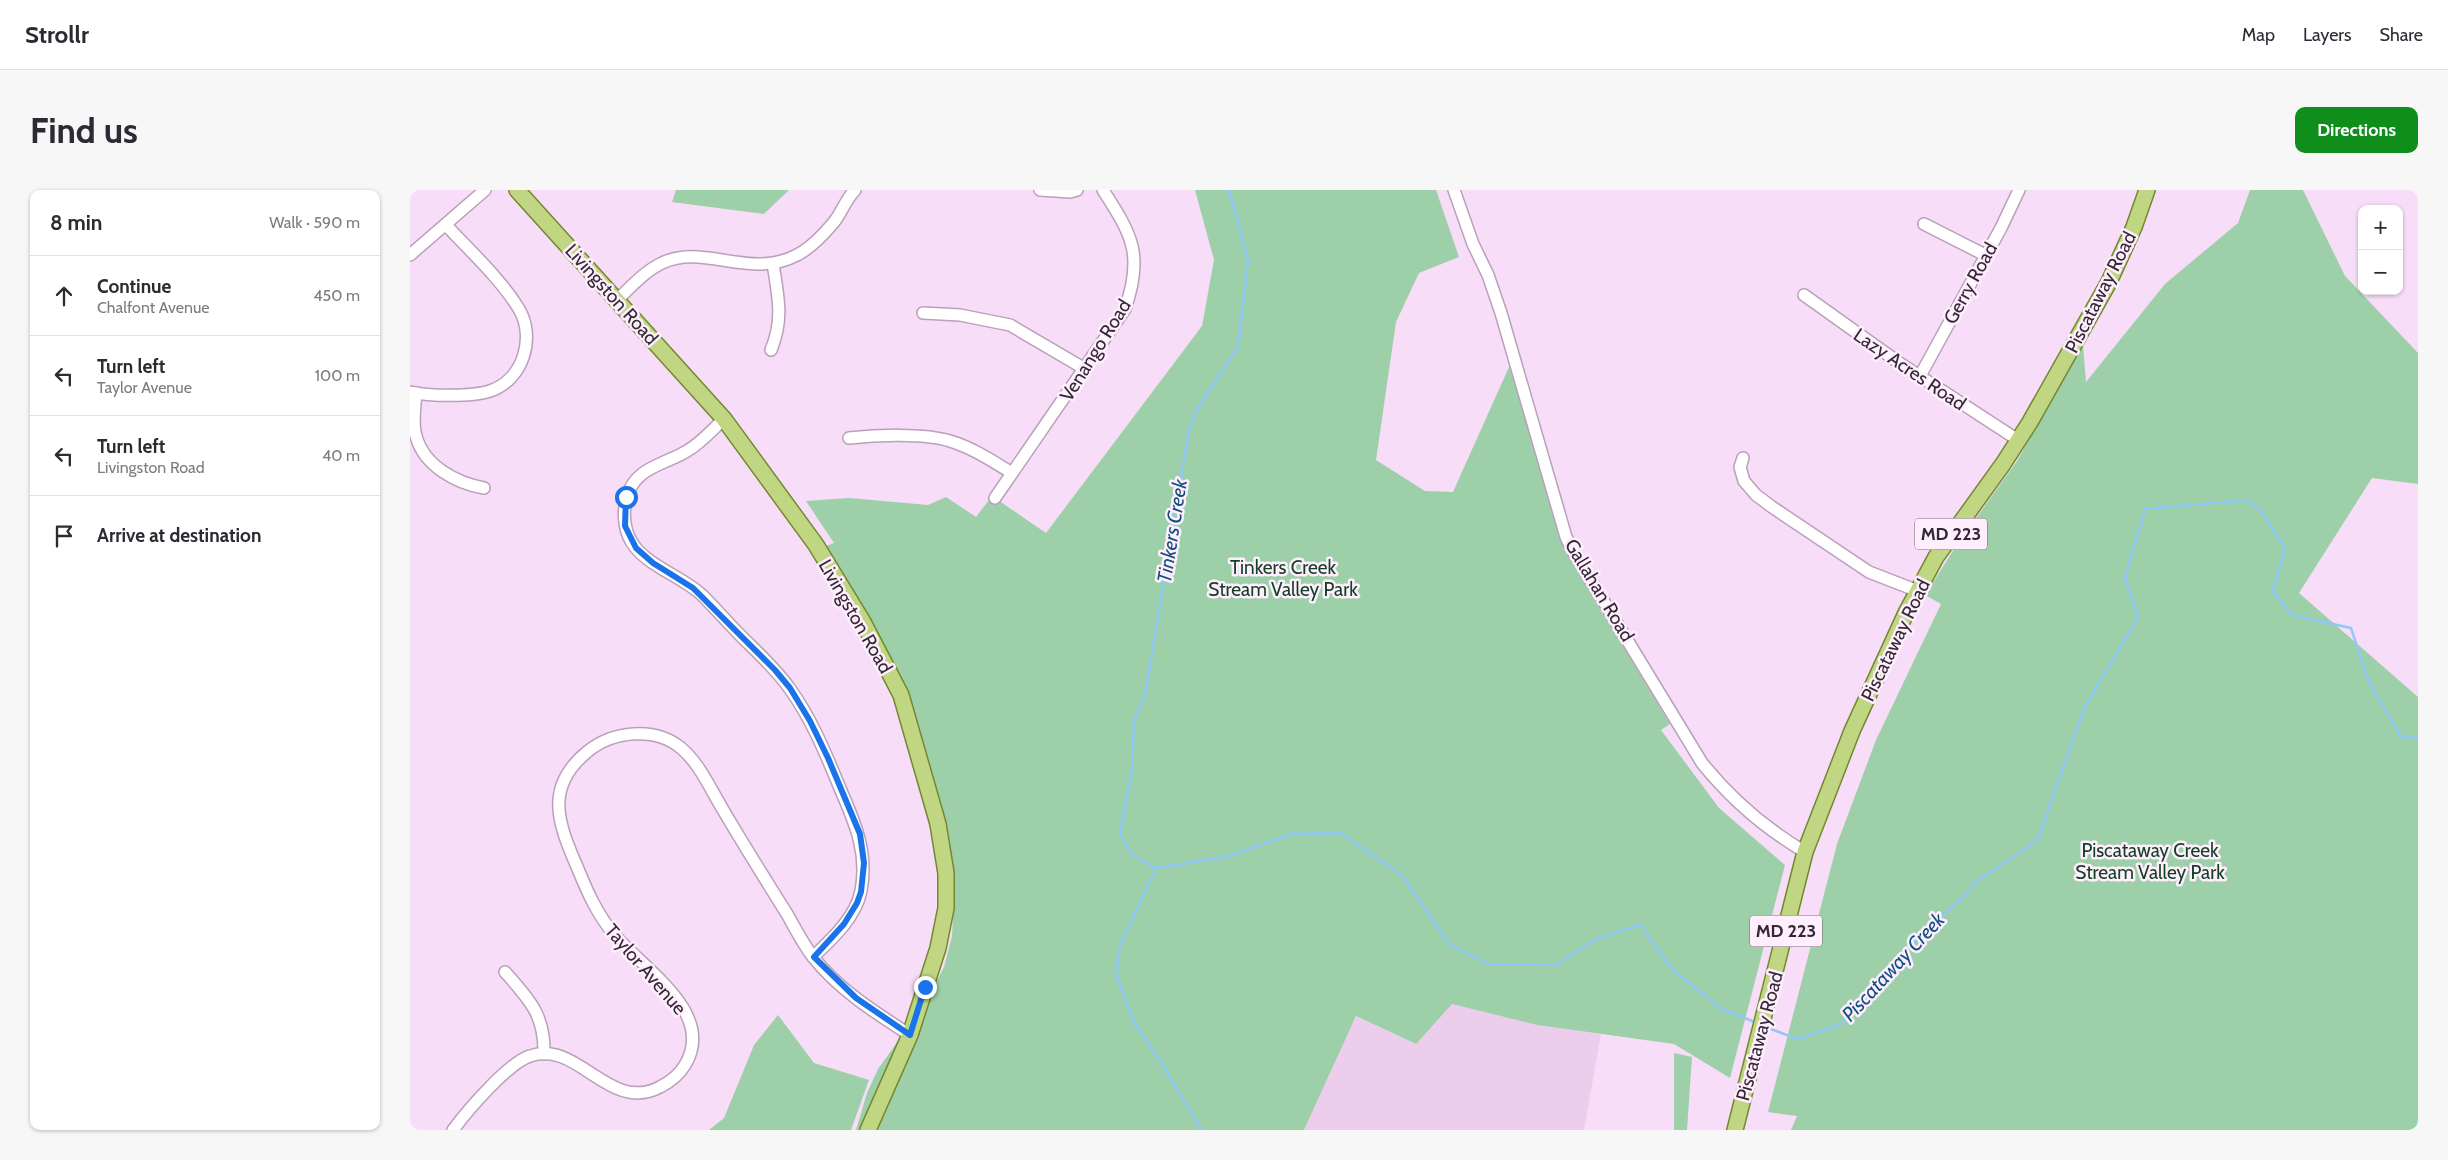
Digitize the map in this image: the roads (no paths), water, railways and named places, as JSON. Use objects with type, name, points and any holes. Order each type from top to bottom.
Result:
[{"type":"main road","name":"Livingston Road","points":[[517,190],[724,419],[816,544],[863,622],[901,695],[938,824],[944,850],[947,891],[944,926],[910,1035],[868,1130]]},
{"type":"main road","name":"Piscataway Road","points":[[1734,1130],[1805,852],[1852,731],[1918,591],[1953,531],[2018,440],[2044,399],[2109,282],[2134,227],[2147,190]]},
{"type":"street","points":[[410,255],[485,190]]},
{"type":"street","points":[[618,300],[650,269],[675,258],[693,257],[761,266],[796,256],[809,247],[834,221],[855,190]]},
{"type":"street","points":[[1040,190],[1070,192],[1077,190]]},
{"type":"street","name":"Venango Road","points":[[995,498],[1125,309],[1134,274],[1135,254],[1132,241],[1120,216],[1103,190]]},
{"type":"street","name":"Gallahan Road","points":[[1454,190],[1501,312],[1566,537],[1573,551],[1702,763],[1748,811],[1805,852]]},
{"type":"street","name":"Gerry Road","points":[[1920,376],[2019,190]]},
{"type":"street","points":[[1924,224],[1985,255]]},
{"type":"street","points":[[446,225],[519,308],[525,323],[526,349],[516,371],[501,385],[490,391],[470,393],[413,393],[416,436],[426,455],[457,481],[484,488]]},
{"type":"street","points":[[772,350],[778,333],[781,312],[773,264]]},
{"type":"street","name":"Lazy Acres Road","points":[[1804,295],[1920,376],[2018,440]]},
{"type":"street","points":[[923,312],[969,316],[1010,325],[1085,369]]},
{"type":"street","points":[[724,419],[689,450],[651,467],[636,478],[626,497],[625,526],[631,541],[643,555],[693,588],[775,670],[806,715],[828,758],[860,834],[863,870],[857,903],[839,929],[814,957]]},
{"type":"street","points":[[849,438],[869,436],[948,440],[974,450],[1012,473]]},
{"type":"street","points":[[1743,458],[1740,467],[1744,481],[1756,495],[1863,568],[1918,591]]},
{"type":"street","name":"Taylor Avenue","points":[[544,1054],[568,1059],[604,1083],[623,1092],[633,1093],[648,1092],[669,1082],[682,1070],[690,1052],[693,1034],[689,1018],[672,993],[610,930],[592,900],[561,830],[558,817],[558,799],[565,778],[580,758],[593,747],[608,739],[628,734],[653,735],[674,742],[691,758],[814,957],[856,998],[910,1035]]},
{"type":"street","points":[[453,1130],[470,1108],[513,1067],[527,1057],[544,1054],[543,1031],[537,1011],[505,972]]},
{"type":"waterway","name":"Tinkers Creek","points":[[1156,868],[1132,855],[1120,833],[1132,771],[1134,721],[1145,695],[1189,430],[1196,411],[1238,347],[1248,260],[1229,190]]},
{"type":"waterway","name":"Piscataway Creek","points":[[1766,1027],[1797,1039],[1841,1024],[1911,945],[1964,896],[1978,880],[2037,841],[2085,706],[2138,618],[2125,578],[2145,509],[2247,500],[2260,509],[2285,548],[2273,591],[2292,615],[2351,628],[2369,682],[2401,737],[2418,737]]},
{"type":"waterway","name":"Piscataway Creek","points":[[1156,868],[1225,857],[1292,834],[1340,833],[1402,875],[1449,944],[1489,964],[1556,965],[1598,938],[1640,925],[1673,970],[1720,1008],[1757,1023]]},
{"type":"waterway","name":"Piscataway Creek","points":[[1156,868],[1120,946],[1116,975],[1135,1024],[1163,1065],[1201,1130]]},
{"type":"park label","name":"Tinkers Creek Stream Valley Park","points":[[1283,578]]},
{"type":"park label","name":"Piscataway Creek Stream Valley Park","points":[[2150,861]]}]
